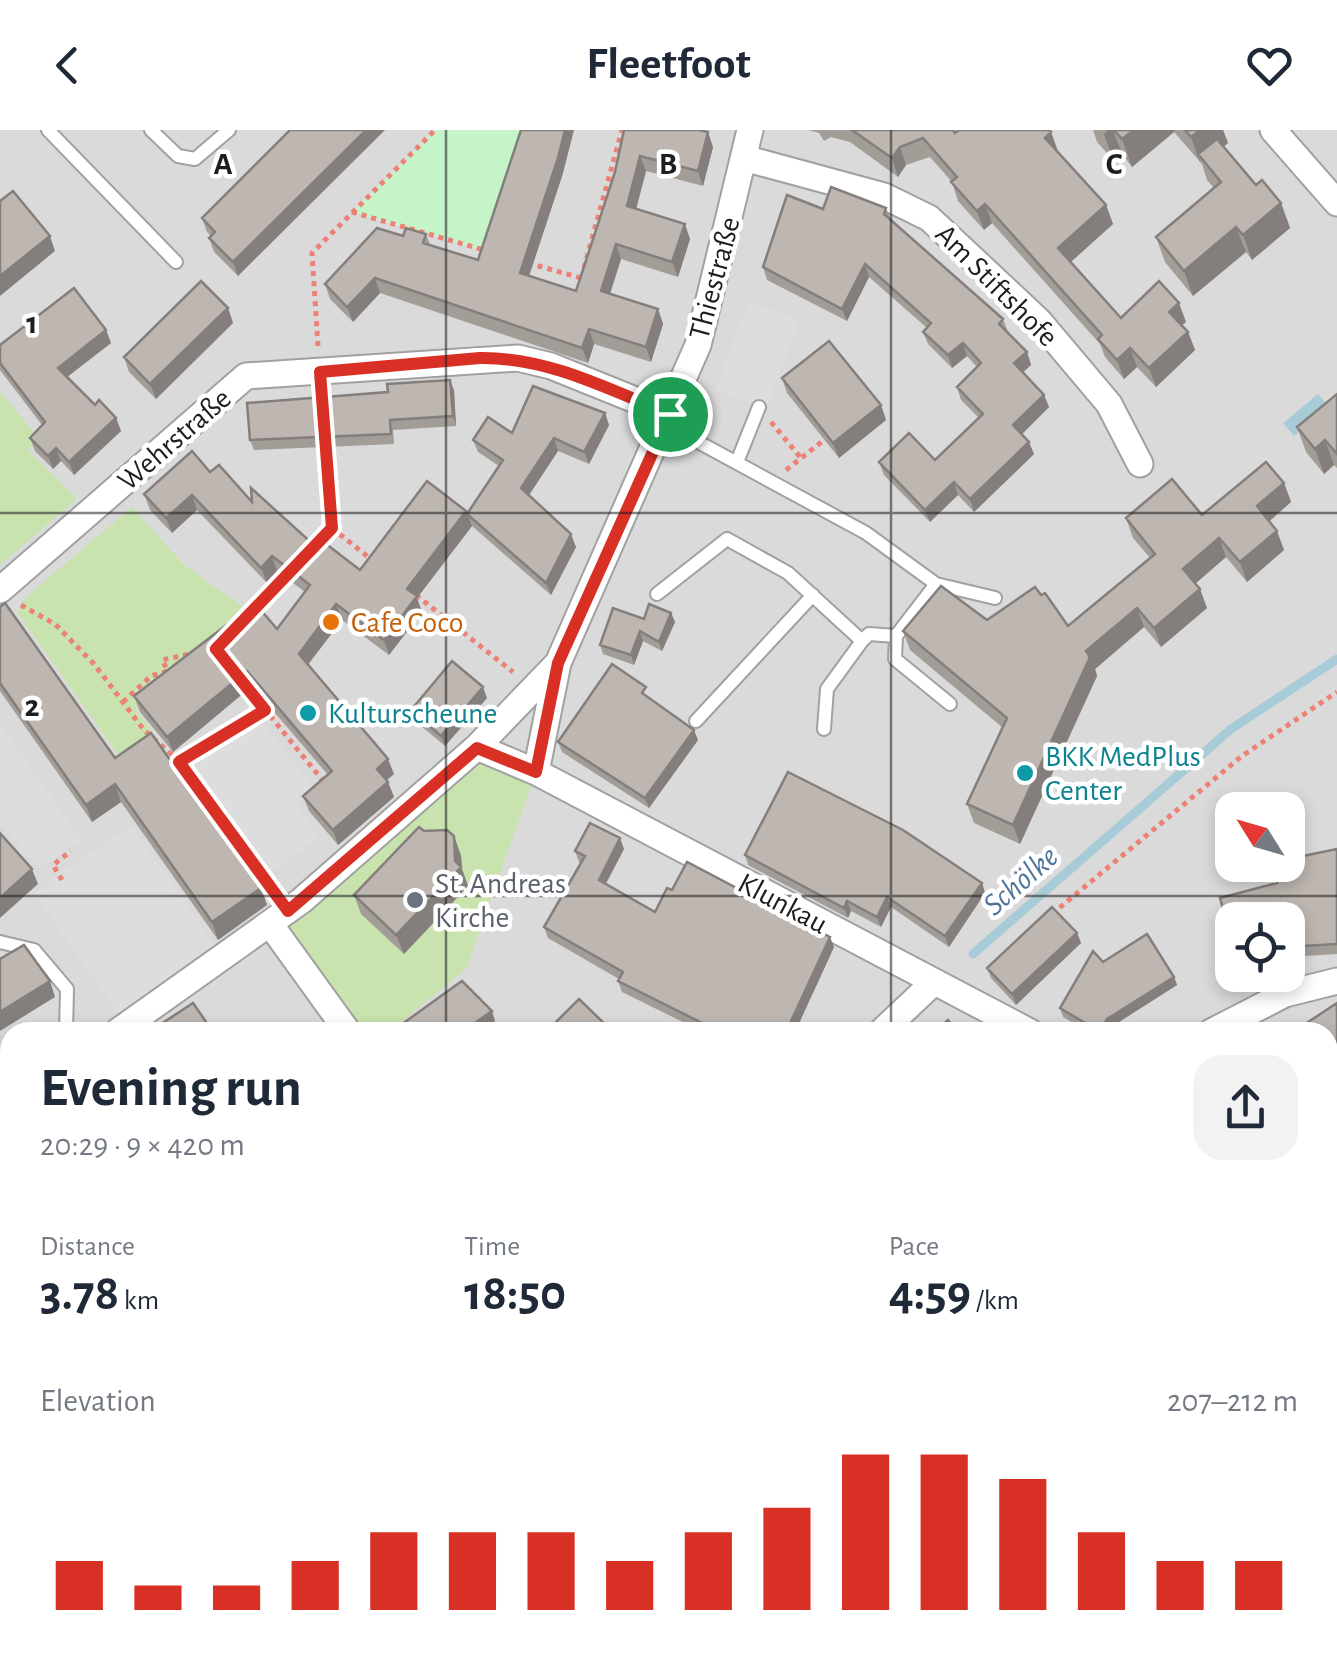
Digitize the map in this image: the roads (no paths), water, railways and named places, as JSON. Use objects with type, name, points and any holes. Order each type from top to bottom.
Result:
[{"type":"street","name":"Thiestraße","points":[[131,1022],[279,917],[477,748],[558,663],[698,345],[750,130]]},
{"type":"street","points":[[1273,130],[1337,203]]},
{"type":"street","name":"Am Stiftshofe","points":[[744,158],[884,196],[929,218],[1039,321],[1109,404],[1140,464]]},
{"type":"street","name":"Wehrstraße","points":[[7,596],[246,376],[518,358],[552,366],[667,419]]},
{"type":"street","points":[[536,772],[558,663]]},
{"type":"street","name":"Klunkau","points":[[477,748],[536,772],[1011,1022]]},
{"type":"street","points":[[279,917],[342,1022]]},
{"type":"street","points":[[1230,1022],[1285,994],[1337,981]]},
{"type":"street","points":[[892,1022],[934,982]]},
{"type":"lane","points":[[48,130],[176,262]]},
{"type":"lane","points":[[150,130],[178,156],[195,159],[229,130]]},
{"type":"lane","points":[[737,462],[760,407]]},
{"type":"lane","points":[[667,419],[866,534],[936,584],[995,598]]},
{"type":"lane","points":[[656,594],[727,540],[788,573],[862,641]]},
{"type":"lane","points":[[936,584],[896,636],[895,659],[950,704]]},
{"type":"lane","points":[[696,721],[813,596]]},
{"type":"lane","points":[[824,729],[826,690],[862,641],[869,634],[896,636]]},
{"type":"lane","points":[[0,942],[34,950],[67,989],[66,1022]]},
{"type":"water","points":[[1318,394],[1329,407],[1294,436],[1283,423]]},
{"type":"waterway","name":"Schölke","points":[[973,954],[1231,729],[1337,659]]},
{"type":"place","name":"Cafe Coco","points":[[331,622]]},
{"type":"place","name":"Kulturscheune","points":[[308,713]]},
{"type":"place","name":"BKK MedPlus Center","points":[[1025,773]]},
{"type":"place","name":"St. Andreas Kirche","points":[[415,900]]}]
